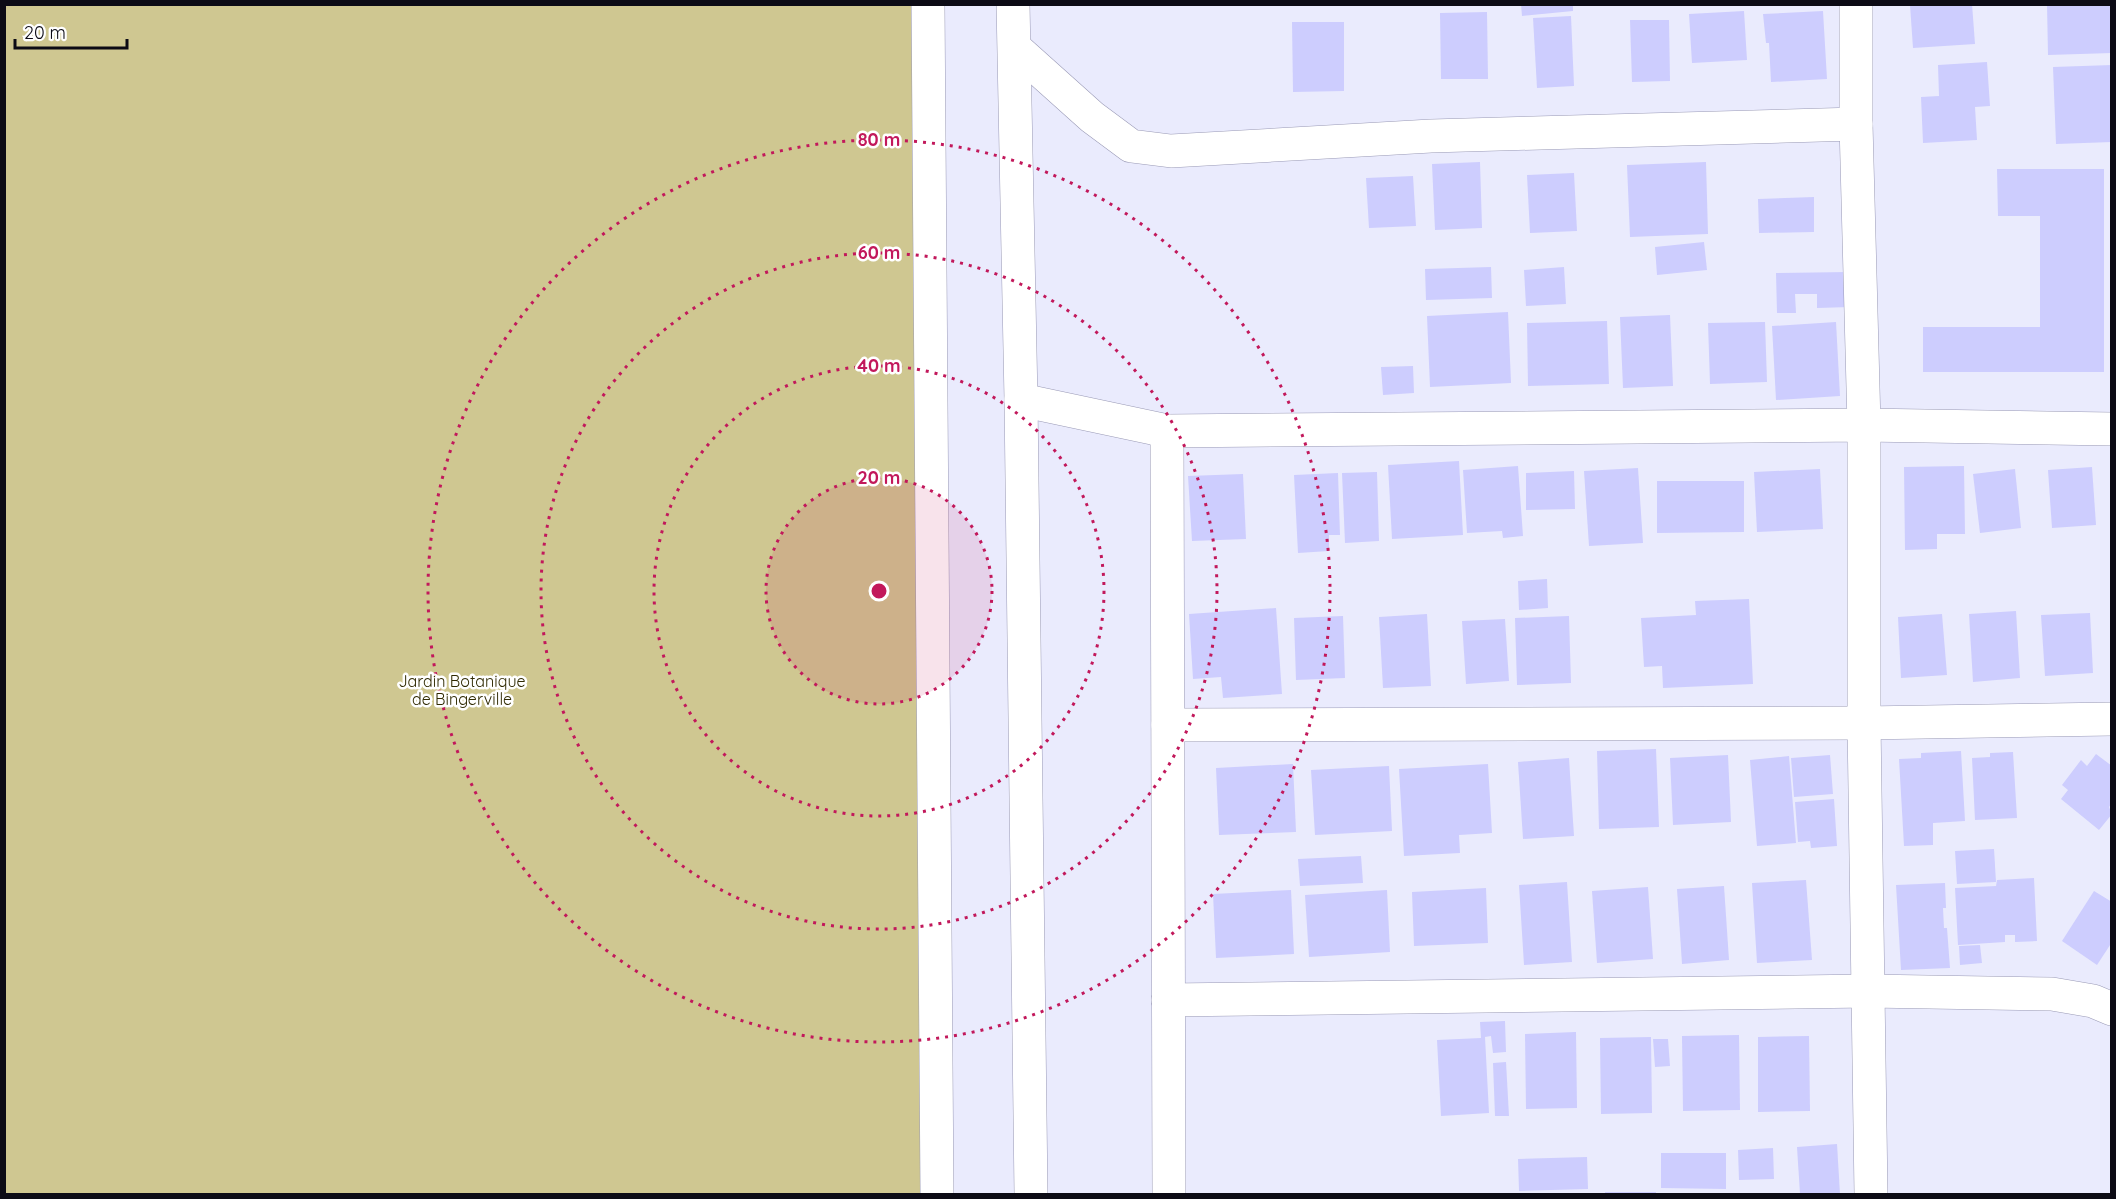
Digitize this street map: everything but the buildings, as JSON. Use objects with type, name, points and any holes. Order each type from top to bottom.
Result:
[{"type":"street","points":[[928,4],[937,1194]]},
{"type":"street","points":[[1013,4],[1032,1194]]},
{"type":"street","points":[[1856,4],[1856,124],[1864,426],[1864,723],[1871,1194]]},
{"type":"street","points":[[1015,48],[1092,117],[1131,146],[1171,151],[1431,136],[1856,124]]},
{"type":"street","points":[[1021,400],[1167,431],[1864,426],[2112,429]]},
{"type":"street","points":[[1167,431],[1169,1194]]},
{"type":"street","points":[[1168,725],[1864,723],[2112,719]]},
{"type":"street","points":[[1168,1000],[1868,991],[2052,994],[2093,1001],[2112,1009]]},
{"type":"green space","name":"Jardin Botanique de Bingerville","points":[[5,5],[913,5],[924,1194],[5,1194]]}]
